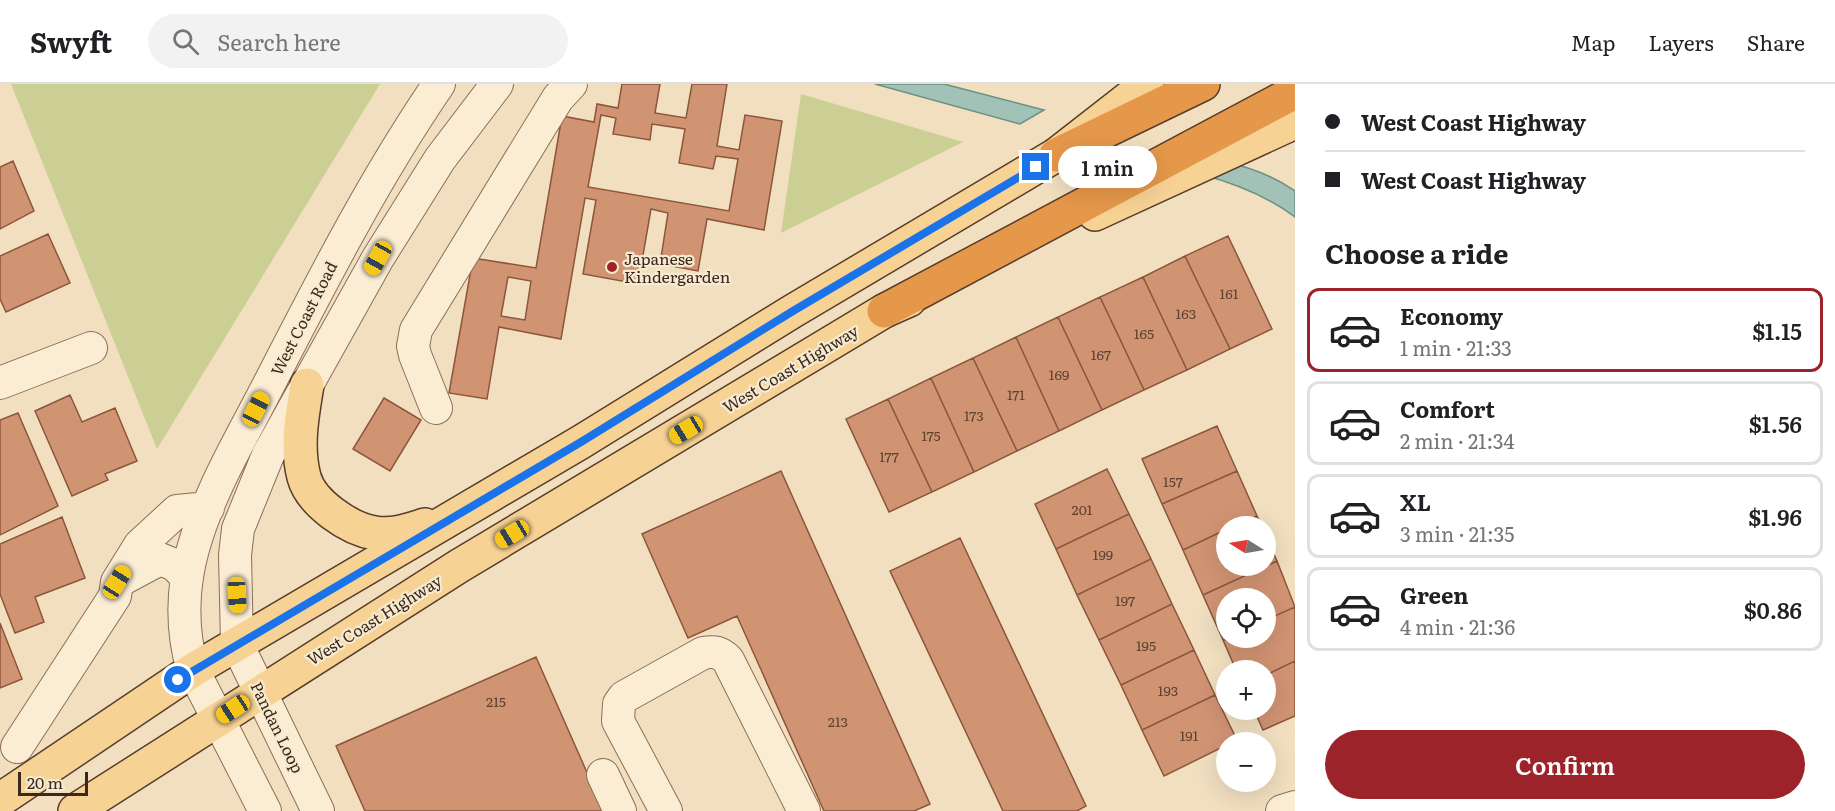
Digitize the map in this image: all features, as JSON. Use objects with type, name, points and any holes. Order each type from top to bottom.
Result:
[{"type":"highway","points":[[1056,155],[1203,84]]},
{"type":"highway","points":[[884,311],[1295,92]]},
{"type":"main road","points":[[0,800],[193,670],[461,513],[793,311],[1056,155],[1147,84]]},
{"type":"main road","name":"West Coast Highway","points":[[219,718],[469,560],[884,311],[1295,122]]},
{"type":"main road","points":[[307,385],[300,456],[305,480],[315,498],[355,526],[375,533],[399,533],[461,513]]},
{"type":"main road","points":[[75,811],[219,718]]},
{"type":"street","name":"West Coast Road","points":[[219,718],[193,670],[186,648],[185,591],[193,549],[208,508],[342,243],[402,138],[439,84]]},
{"type":"street","name":"West Coast Road","points":[[237,644],[235,555],[238,529],[268,455],[378,258],[440,159],[497,84]]},
{"type":"street","points":[[436,408],[415,355],[413,346],[416,330],[557,88]]},
{"type":"street","points":[[0,383],[91,348]]},
{"type":"street","points":[[17,747],[115,596],[117,582],[140,545],[177,511],[208,508]]},
{"type":"street","points":[[117,582],[160,559],[175,565],[187,578]]},
{"type":"street","name":"Pandan Loop","points":[[237,644],[318,811]]},
{"type":"street","points":[[666,811],[618,721],[619,704],[624,697],[703,653],[713,651],[720,653],[728,660],[804,811]]},
{"type":"street","points":[[219,718],[266,811]]},
{"type":"street","points":[[603,775],[620,811]]},
{"type":"street","points":[[1282,811],[1295,807]]},
{"type":"green space","points":[[11,84],[380,84],[157,449]]},
{"type":"green space","points":[[801,94],[963,142],[781,233]]},
{"type":"water","points":[[875,84],[944,84],[1044,110],[1020,124]]},
{"type":"water","points":[[1220,161],[1259,172],[1295,191],[1295,217],[1273,202],[1249,191],[1200,174]]},
{"type":"building","points":[[622,84],[660,84],[655,113],[686,118],[692,84],[727,84],[717,146],[739,150],[745,115],[782,121],[764,230],[707,219],[698,271],[660,264],[668,213],[651,209],[638,284],[583,274],[596,200],[585,198],[561,339],[499,327],[487,399],[449,393],[473,258],[536,268],[562,116],[594,122],[597,104],[618,108]],"holes":[[[601,115],[616,118],[613,134],[650,140],[652,124],[685,129],[679,163],[713,169],[716,156],[738,159],[729,211],[588,187]],[[508,277],[531,281],[525,320],[501,316]]]},
{"type":"building","points":[[13,161],[34,211],[0,229],[0,167]]},
{"type":"building","points":[[48,234],[70,283],[6,312],[0,299],[0,256]]},
{"type":"building","points":[[1228,236],[1272,329],[1230,349],[1185,256]]},
{"type":"building","points":[[1185,256],[1230,349],[1187,370],[1143,277]]},
{"type":"building","points":[[1143,277],[1187,370],[1144,390],[1100,297]]},
{"type":"building","points":[[1100,297],[1144,390],[1102,410],[1058,317]]},
{"type":"building","points":[[1058,317],[1102,410],[1059,431],[1016,337]]},
{"type":"building","points":[[1016,337],[1059,431],[1017,451],[973,358]]},
{"type":"building","points":[[973,358],[1017,451],[974,472],[931,378]]},
{"type":"building","points":[[931,378],[974,472],[932,492],[888,399]]},
{"type":"building","points":[[70,395],[82,422],[115,408],[137,461],[105,474],[108,480],[72,496],[35,411]]},
{"type":"building","points":[[384,398],[421,420],[390,471],[353,449]]},
{"type":"building","points":[[888,399],[932,492],[889,512],[846,419]]},
{"type":"building","points":[[18,413],[58,506],[0,535],[0,420]]},
{"type":"building","points":[[1217,426],[1237,471],[1162,504],[1142,459]]},
{"type":"building","points":[[1107,469],[1129,514],[1056,549],[1035,504]]},
{"type":"building","points":[[781,471],[930,804],[914,811],[824,811],[737,616],[688,638],[642,534]]},
{"type":"building","points":[[1237,471],[1257,516],[1216,516],[1216,534],[1183,550],[1162,504]]},
{"type":"building","points":[[1129,514],[1151,559],[1077,595],[1056,549]]},
{"type":"building","points":[[62,517],[85,578],[35,597],[44,622],[15,633],[0,594],[0,544]]},
{"type":"building","points":[[1216,534],[1216,576],[1244,576],[1203,595],[1183,550]]},
{"type":"building","points":[[960,538],[1086,806],[1077,811],[1003,811],[890,571]]},
{"type":"building","points":[[1151,559],[1172,604],[1099,640],[1077,595]]},
{"type":"building","points":[[1276,561],[1295,607],[1276,616],[1276,588],[1218,588],[1244,576],[1276,576]]},
{"type":"building","points":[[1216,589],[1216,624],[1203,595]]},
{"type":"building","points":[[1172,604],[1194,650],[1121,685],[1099,640]]},
{"type":"building","points":[[1295,607],[1295,661],[1276,670],[1276,660],[1232,660],[1226,648],[1276,648],[1276,616]]},
{"type":"building","points":[[0,623],[22,679],[0,688]]},
{"type":"building","points":[[1194,650],[1215,695],[1142,730],[1121,685]]},
{"type":"building","points":[[536,657],[604,811],[365,811],[336,746]]},
{"type":"building","points":[[1295,661],[1295,716],[1263,730],[1258,720],[1276,720],[1276,670]]},
{"type":"building","points":[[1215,695],[1216,720],[1227,720],[1233,732],[1216,732],[1216,750],[1164,776],[1142,730]]},
{"type":"place","name":"Japanese Kindergarden","points":[[612,267]]},
{"type":"route","points":[[178,680],[581,442],[793,311],[1036,167]]}]
